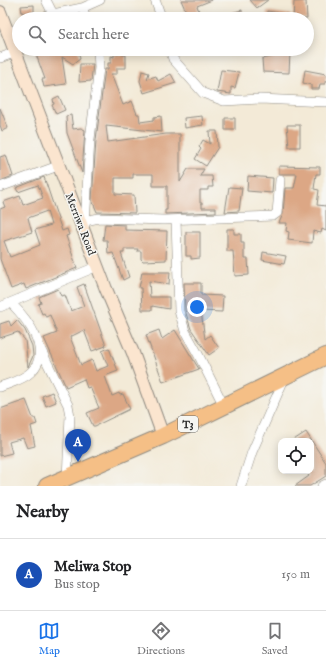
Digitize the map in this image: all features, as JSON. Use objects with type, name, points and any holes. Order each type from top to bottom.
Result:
[{"type":"highway","name":"T3","points":[[47,486],[163,436],[326,356]]},
{"type":"street","points":[[46,0],[52,12]]},
{"type":"street","points":[[63,12],[82,8],[100,0]]},
{"type":"street","points":[[155,0],[159,12]]},
{"type":"street","points":[[82,8],[84,12]]},
{"type":"street","name":"Merriwa Road","points":[[0,12],[12,28]]},
{"type":"street","points":[[0,58],[12,54]]},
{"type":"street","name":"Merriwa Road","points":[[17,56],[58,166],[84,226],[98,266],[133,352],[163,436]]},
{"type":"street","points":[[84,226],[90,139],[99,68],[98,56]]},
{"type":"street","points":[[171,56],[172,59],[203,92],[224,101],[260,99],[326,102]]},
{"type":"street","points":[[0,187],[58,166]]},
{"type":"street","points":[[84,226],[98,218],[176,220],[276,215],[280,180]]},
{"type":"street","points":[[176,220],[179,311],[185,331],[224,406]]},
{"type":"street","points":[[0,307],[98,266]]},
{"type":"street","points":[[11,303],[32,327],[39,346],[68,405],[70,416],[67,478]]},
{"type":"street","points":[[0,387],[30,374],[36,366],[39,346]]},
{"type":"street","points":[[241,486],[252,452],[285,377]]},
{"type":"street","points":[[322,486],[326,484]]},
{"type":"building","points":[[181,0],[212,0],[197,6],[199,11],[186,12]]},
{"type":"building","points":[[250,0],[268,0],[257,8]]},
{"type":"building","points":[[306,1],[307,12],[293,12],[294,2]]},
{"type":"building","points":[[34,5],[34,12],[22,12],[21,6]]},
{"type":"building","points":[[37,56],[79,56],[80,59],[73,64],[62,57],[66,84],[44,87],[42,79],[45,79]]},
{"type":"building","points":[[111,56],[126,56],[126,68],[117,68],[117,74],[111,74],[123,105],[132,101],[137,114],[139,114],[140,122],[154,120],[154,117],[161,116],[162,132],[106,126],[108,142],[166,134],[180,134],[180,182],[188,169],[204,169],[200,176],[212,176],[213,187],[208,187],[208,190],[200,190],[200,203],[202,203],[202,208],[216,208],[216,212],[165,214],[165,210],[167,210],[167,186],[153,186],[153,174],[133,174],[133,178],[115,178],[115,194],[134,195],[135,213],[97,212],[92,200],[96,140],[105,69],[108,69],[108,63],[111,63]]},
{"type":"building","points":[[275,56],[290,56],[289,73],[263,72],[262,59]]},
{"type":"building","points":[[80,64],[93,64],[91,81],[79,82]]},
{"type":"building","points":[[221,70],[239,72],[235,88],[231,87],[231,94],[217,92]]},
{"type":"building","points":[[305,70],[326,74],[325,84],[320,84],[319,89],[311,89],[311,85],[303,83]]},
{"type":"building","points":[[142,71],[149,73],[147,79],[156,76],[158,81],[171,74],[176,83],[144,93],[140,81]]},
{"type":"building","points":[[59,96],[65,110],[56,114],[52,105],[54,104],[53,99]]},
{"type":"building","points":[[0,108],[8,128],[2,131],[0,125]]},
{"type":"building","points":[[71,115],[73,129],[81,128],[85,130],[82,173],[67,133],[66,116]]},
{"type":"building","points":[[202,116],[203,125],[185,128],[184,118]]},
{"type":"building","points":[[225,118],[235,118],[235,130],[225,130]]},
{"type":"building","points":[[287,125],[300,125],[300,147],[289,147]]},
{"type":"building","points":[[209,131],[217,131],[218,147],[206,166],[195,159],[201,149],[199,147],[203,140],[210,144]]},
{"type":"building","points":[[6,155],[13,176],[0,181],[0,157]]},
{"type":"building","points":[[279,166],[320,167],[320,174],[316,174],[314,189],[319,190],[317,205],[326,206],[326,231],[322,229],[321,233],[313,231],[312,243],[288,240],[289,232],[286,231],[287,223],[279,223],[283,214],[285,188],[294,188],[297,174],[279,174]]},
{"type":"building","points":[[248,176],[273,178],[272,193],[247,191]]},
{"type":"building","points":[[44,177],[62,231],[67,229],[69,235],[66,236],[77,268],[26,289],[24,284],[11,289],[0,259],[0,209],[5,207],[3,202],[20,196],[23,205],[43,198],[38,185],[18,192],[16,188]],"holes":[[[47,211],[51,225],[35,230],[40,245],[10,257],[4,241],[32,232],[28,218]]]},
{"type":"building","points":[[229,187],[242,188],[239,211],[225,212]]},
{"type":"building","points":[[105,224],[125,225],[125,230],[167,231],[166,260],[143,261],[141,259],[141,251],[137,251],[138,249],[124,249],[124,253],[121,253],[129,277],[123,280],[113,253],[108,254],[107,240],[103,240]]},
{"type":"building","points":[[227,229],[234,229],[234,234],[241,234],[241,243],[244,243],[244,259],[248,259],[249,275],[235,276],[233,251],[227,251]]},
{"type":"building","points":[[186,232],[200,232],[200,258],[191,259],[191,256],[186,256]]},
{"type":"building","points":[[263,252],[286,256],[284,264],[262,260]]},
{"type":"building","points":[[142,272],[170,272],[169,284],[149,281],[150,297],[169,297],[169,309],[152,306],[152,310],[142,310],[141,288],[139,288]]},
{"type":"building","points":[[184,283],[201,283],[201,295],[223,296],[222,312],[201,311],[205,339],[210,335],[219,348],[209,355],[191,329],[185,310]]},
{"type":"building","points":[[84,284],[106,346],[92,351],[84,330],[70,337],[81,365],[92,360],[96,371],[108,366],[102,351],[109,348],[118,371],[105,376],[112,396],[119,393],[120,395],[123,394],[130,409],[95,426],[93,426],[87,413],[99,408],[90,387],[87,388],[84,379],[66,387],[44,338],[57,333],[50,315],[46,317],[44,313],[42,314],[38,304],[41,303],[39,297],[58,289],[61,296],[65,295],[71,311],[84,306],[77,287]]},
{"type":"building","points":[[17,320],[25,330],[32,346],[33,356],[28,367],[25,340],[18,332],[0,338],[0,324],[9,321],[11,326]]},
{"type":"building","points":[[159,330],[162,339],[175,330],[199,369],[163,382],[146,335]]},
{"type":"building","points":[[52,392],[56,402],[46,406],[42,396]]},
{"type":"building","points":[[26,400],[37,424],[31,426],[35,446],[27,448],[23,438],[9,442],[12,453],[0,456],[0,409]]},
{"type":"building","points":[[306,432],[310,438],[297,438]]},
{"type":"building","points":[[314,444],[326,463],[326,476],[310,486],[295,486],[309,476],[308,474],[314,474]]},
{"type":"place","name":"Meliwa Stop","points":[[78,462]]}]
